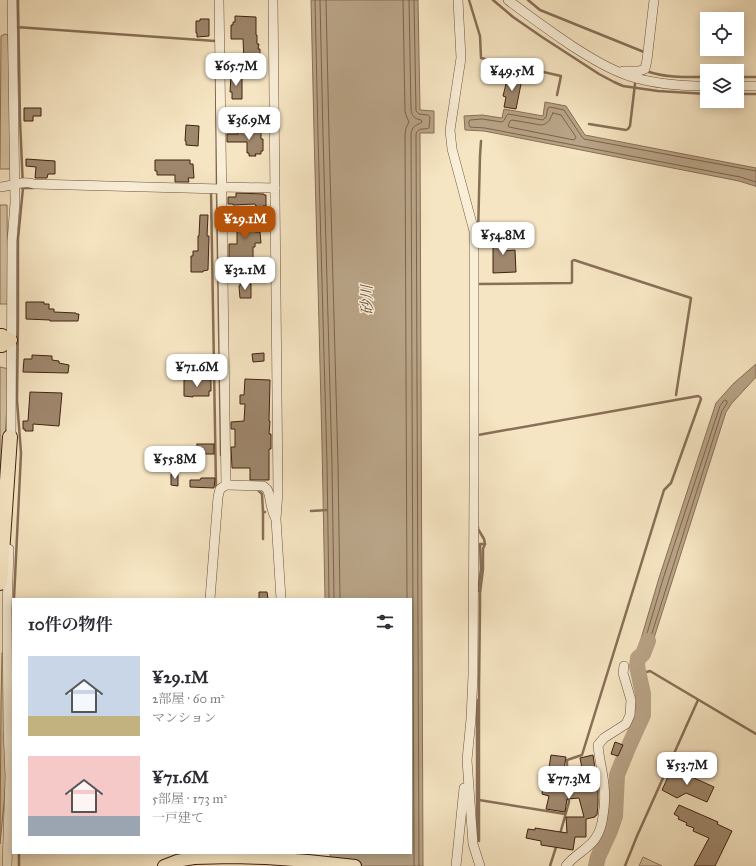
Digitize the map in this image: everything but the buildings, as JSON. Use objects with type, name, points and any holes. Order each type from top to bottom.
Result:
[{"type":"highway","points":[[0,583],[10,437]]},
{"type":"main road","points":[[0,335],[11,340],[0,346]]},
{"type":"main road","points":[[164,866],[177,861],[194,858],[225,857],[266,858],[355,866]]},
{"type":"street","points":[[7,866],[11,729],[7,610],[14,462],[10,437],[12,241],[15,203],[20,184],[12,0]]},
{"type":"street","points":[[219,0],[220,188],[226,485]]},
{"type":"street","points":[[273,0],[278,492],[276,519],[281,598]]},
{"type":"street","points":[[456,866],[471,719],[474,493],[474,231],[452,149],[450,130],[461,58],[458,0]]},
{"type":"street","points":[[508,0],[558,36],[597,61],[617,71],[632,77],[650,81],[700,86]]},
{"type":"street","points":[[617,71],[639,71],[646,69],[654,0]]},
{"type":"street","points":[[744,86],[756,86]]},
{"type":"street","points":[[0,187],[30,183],[275,188]]},
{"type":"street","points":[[210,598],[218,497],[220,489],[226,485],[263,486],[268,490],[272,510],[276,519]]},
{"type":"street","points":[[566,866],[573,858],[590,845],[600,830],[605,794],[598,745],[604,738],[626,724],[630,715],[631,700],[623,673],[624,666]]},
{"type":"street","points":[[467,760],[473,844],[480,866]]},
{"type":"street","points":[[225,854],[226,866]]},
{"type":"shaded area","points":[[5,34],[8,35],[12,169],[0,169],[1,36]]},
{"type":"shaded area","points":[[0,205],[7,205],[8,304],[0,304]]},
{"type":"shaded area","points":[[0,367],[9,369],[0,527]]},
{"type":"shaded area","points":[[4,651],[6,782],[0,844],[2,653]]},
{"type":"shaded area","points":[[643,857],[662,866],[639,866]]},
{"type":"water","name":"砂川","points":[[311,0],[418,0],[420,110],[434,111],[434,133],[420,133],[423,866],[331,866],[330,854],[412,854],[412,598],[325,598]]},
{"type":"water","points":[[545,102],[566,106],[585,135],[756,168],[756,187],[739,181],[484,131],[465,130],[464,116],[482,115],[502,118],[504,109],[543,116]]},
{"type":"water","points":[[756,364],[756,377],[732,403],[726,412],[647,660],[635,659],[659,578],[716,403],[734,383]]},
{"type":"waterway","points":[[14,598],[21,453],[17,400],[18,239],[23,188],[18,0]]},
{"type":"waterway","points":[[469,0],[480,36],[481,58],[561,76],[557,95]]},
{"type":"waterway","points":[[493,0],[513,17],[542,37],[614,82],[623,86],[658,91],[700,94]]},
{"type":"waterway","points":[[528,0],[540,10],[644,52]]},
{"type":"waterway","points":[[16,27],[215,41]]},
{"type":"waterway","points":[[216,69],[217,186]]},
{"type":"waterway","points":[[649,72],[670,76],[700,77]]},
{"type":"waterway","points":[[744,77],[756,77]]},
{"type":"waterway","points":[[589,124],[626,130],[628,129],[630,126],[635,84]]},
{"type":"waterway","points":[[744,94],[756,94]]},
{"type":"waterway","points":[[478,234],[481,141]]},
{"type":"waterway","points":[[22,188],[34,188]]},
{"type":"waterway","points":[[211,191],[216,486]]},
{"type":"waterway","points":[[217,191],[221,455]]},
{"type":"waterway","points":[[478,284],[571,283],[572,261],[574,260],[691,298],[676,395]]},
{"type":"waterway","points":[[478,435],[698,396],[701,399],[671,483],[664,490],[582,755],[567,760],[567,771]]},
{"type":"waterway","points":[[257,489],[262,494],[263,512],[265,512]]},
{"type":"waterway","points":[[311,511],[327,510]]},
{"type":"waterway","points":[[263,512],[263,539]]},
{"type":"waterway","points":[[478,527],[485,544],[483,549],[483,569],[480,593],[479,841]]},
{"type":"waterway","points":[[478,591],[481,569],[480,544],[485,544]]},
{"type":"waterway","points":[[596,866],[598,857],[615,816],[617,775],[643,715],[643,694],[637,666],[638,658],[643,654],[648,641]]},
{"type":"waterway","points":[[639,674],[650,671],[756,734]]},
{"type":"waterway","points":[[477,700],[477,841]]},
{"type":"waterway","points":[[625,866],[698,700]]},
{"type":"waterway","points":[[560,834],[569,802],[568,796]]},
{"type":"waterway","points":[[479,800],[565,814]]},
{"type":"waterway","points":[[550,866],[557,844]]},
{"type":"waterway","points":[[19,854],[19,866]]}]
